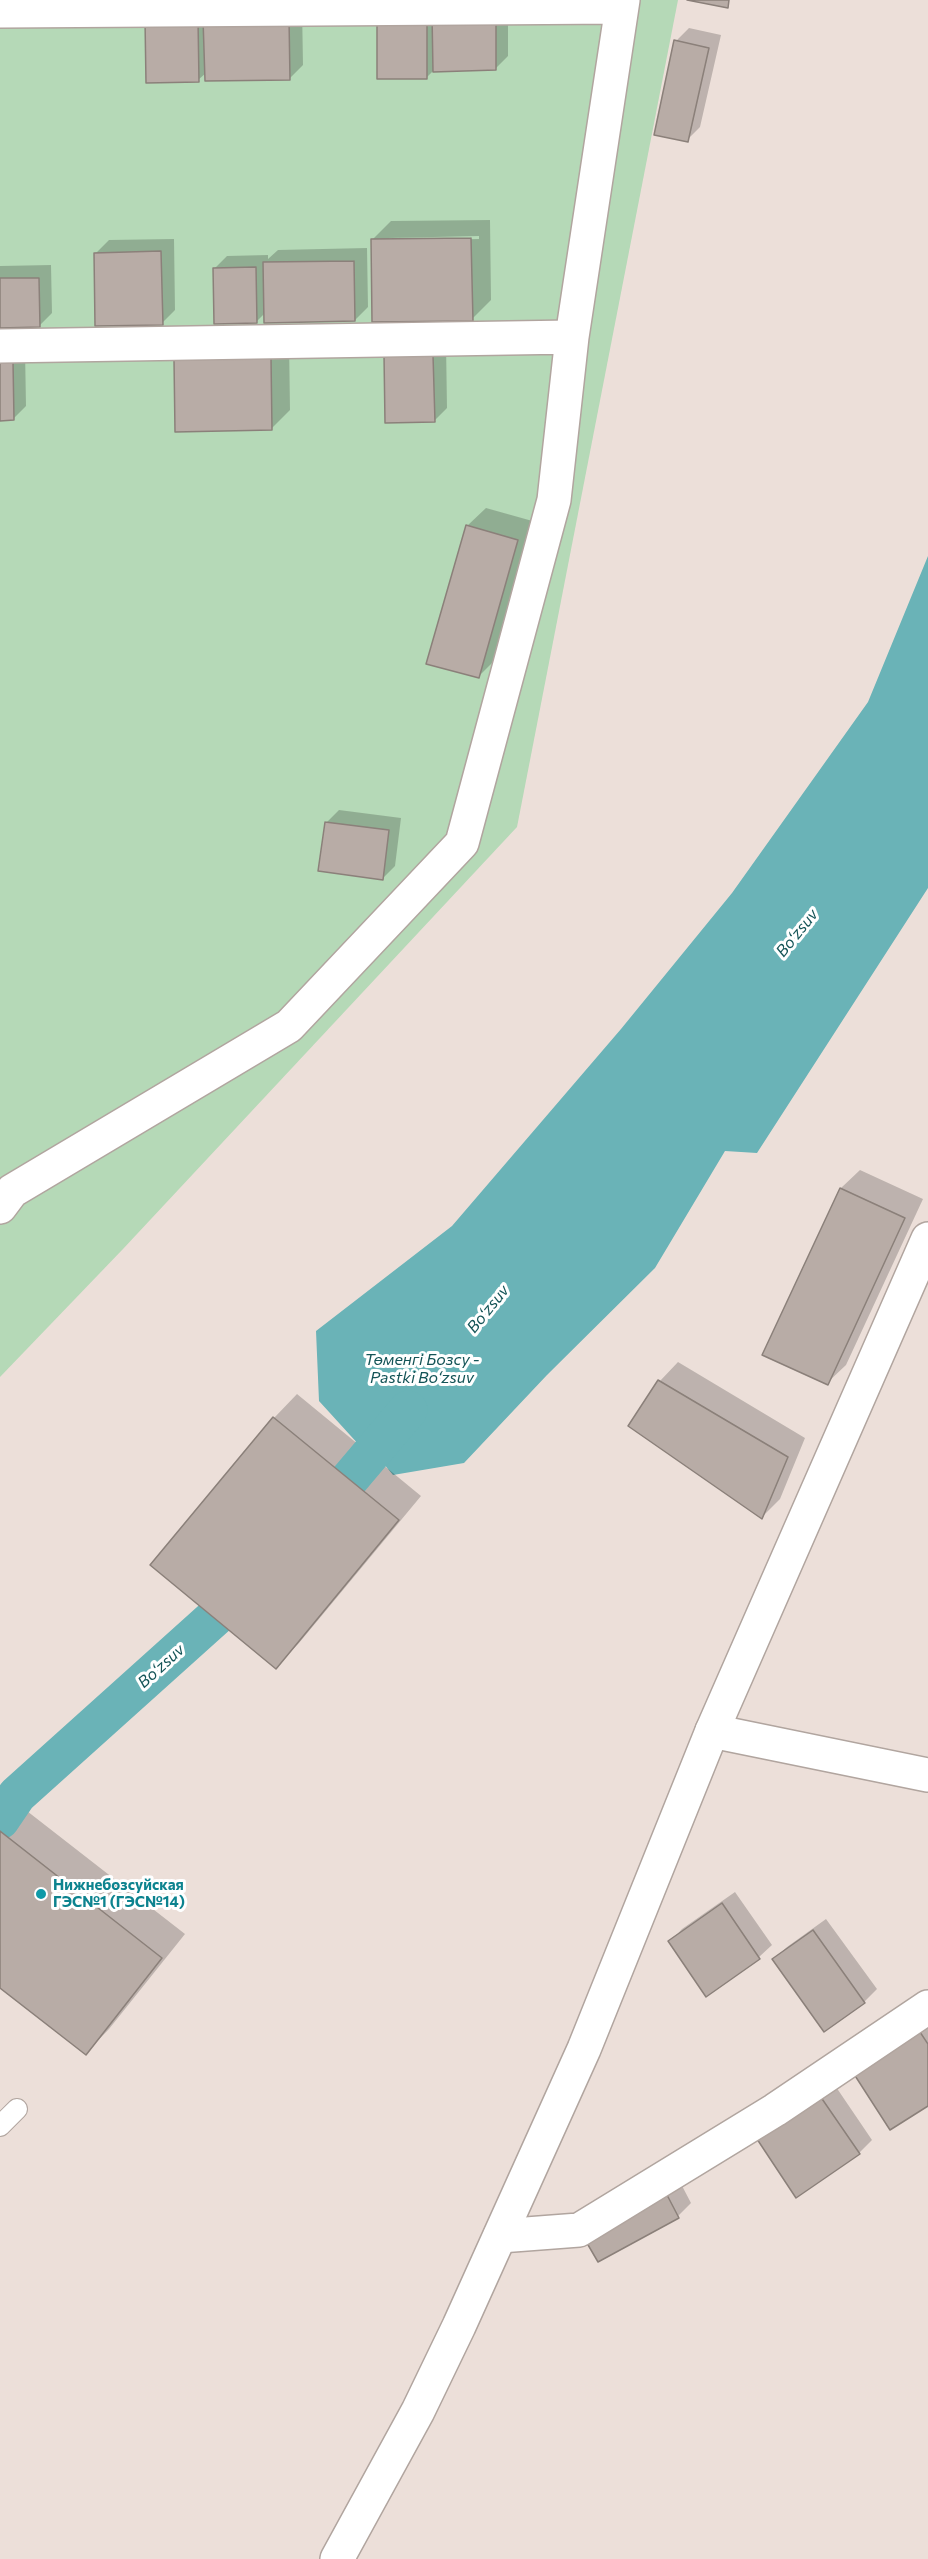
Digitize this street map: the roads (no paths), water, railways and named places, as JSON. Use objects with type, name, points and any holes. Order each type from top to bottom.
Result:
[{"type":"street","points":[[0,11],[622,4],[572,337],[554,500],[462,843],[289,1026],[12,1191],[0,1207]]},
{"type":"street","points":[[0,346],[572,337]]},
{"type":"street","points":[[337,2559],[418,2411],[584,2049],[712,1731],[928,1239]]},
{"type":"street","points":[[712,1731],[928,1775]]},
{"type":"street","points":[[500,2236],[579,2230],[775,2110],[928,2007]]},
{"type":"lane","points":[[0,2126],[17,2109]]},
{"type":"water","name":"Төменгі Бозсу - Pastki Boʻzsuv","points":[[928,556],[928,888],[757,1153],[725,1151],[655,1268],[547,1375],[464,1463],[393,1475],[374,1452],[360,1446],[319,1401],[316,1331],[452,1226],[621,1029],[732,893],[868,702]]},
{"type":"waterway","name":"Boʻzsuv","points":[[314,1521],[408,1410]]},
{"type":"waterway","name":"Boʻzsuv","points":[[0,1820],[17,1795],[254,1582]]},
{"type":"place","name":"Нижнебозсуйская ГЭС№1 (ГЭС№14)","points":[[41,1894]]}]
